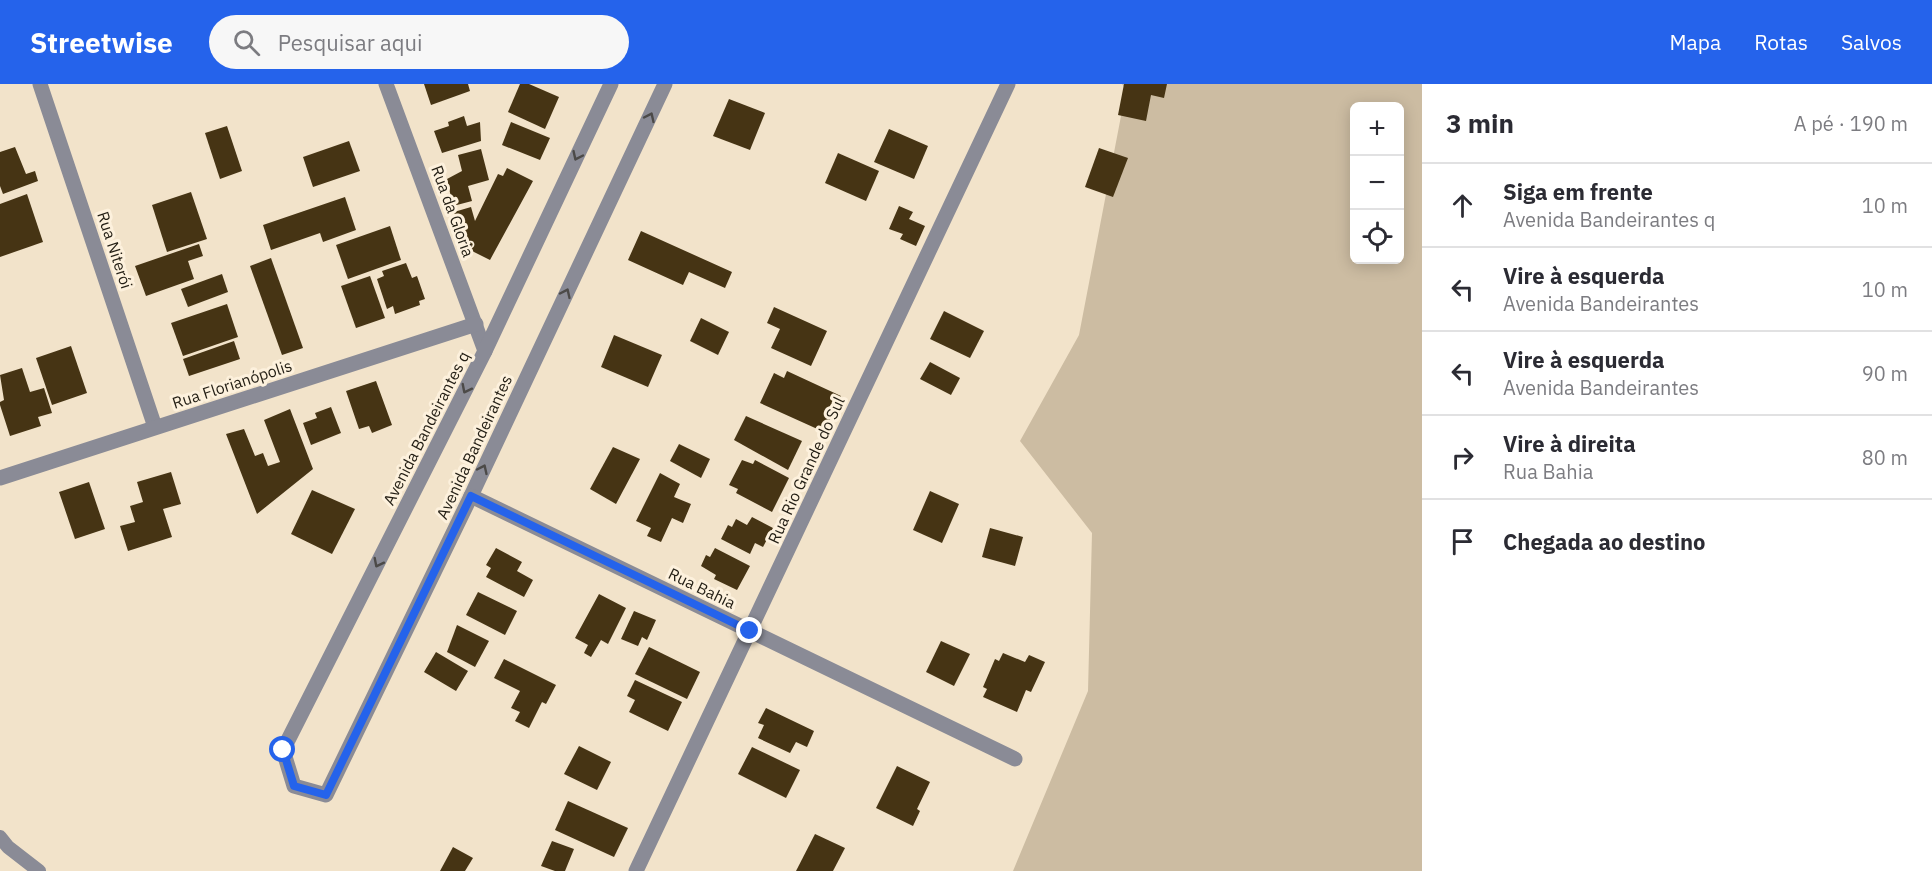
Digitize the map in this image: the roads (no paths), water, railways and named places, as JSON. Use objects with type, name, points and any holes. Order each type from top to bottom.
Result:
[{"type":"street","name":"Rua Niterói","points":[[40,84],[155,427]]},
{"type":"street","name":"Rua da Gloria","points":[[386,84],[485,351]]},
{"type":"street","name":"Avenida Bandeirantes q","points":[[294,786],[283,750],[485,351],[611,84]]},
{"type":"street","name":"Avenida Bandeirantes","points":[[294,786],[326,795],[471,496],[665,84]]},
{"type":"street","name":"Rua Rio Grande do Sul","points":[[636,871],[1008,84]]},
{"type":"street","name":"Rua Florianópolis","points":[[0,478],[476,324]]},
{"type":"street","name":"Rua Bahia","points":[[471,496],[1015,759]]},
{"type":"lane","points":[[0,837],[8,847],[39,871]]}]
